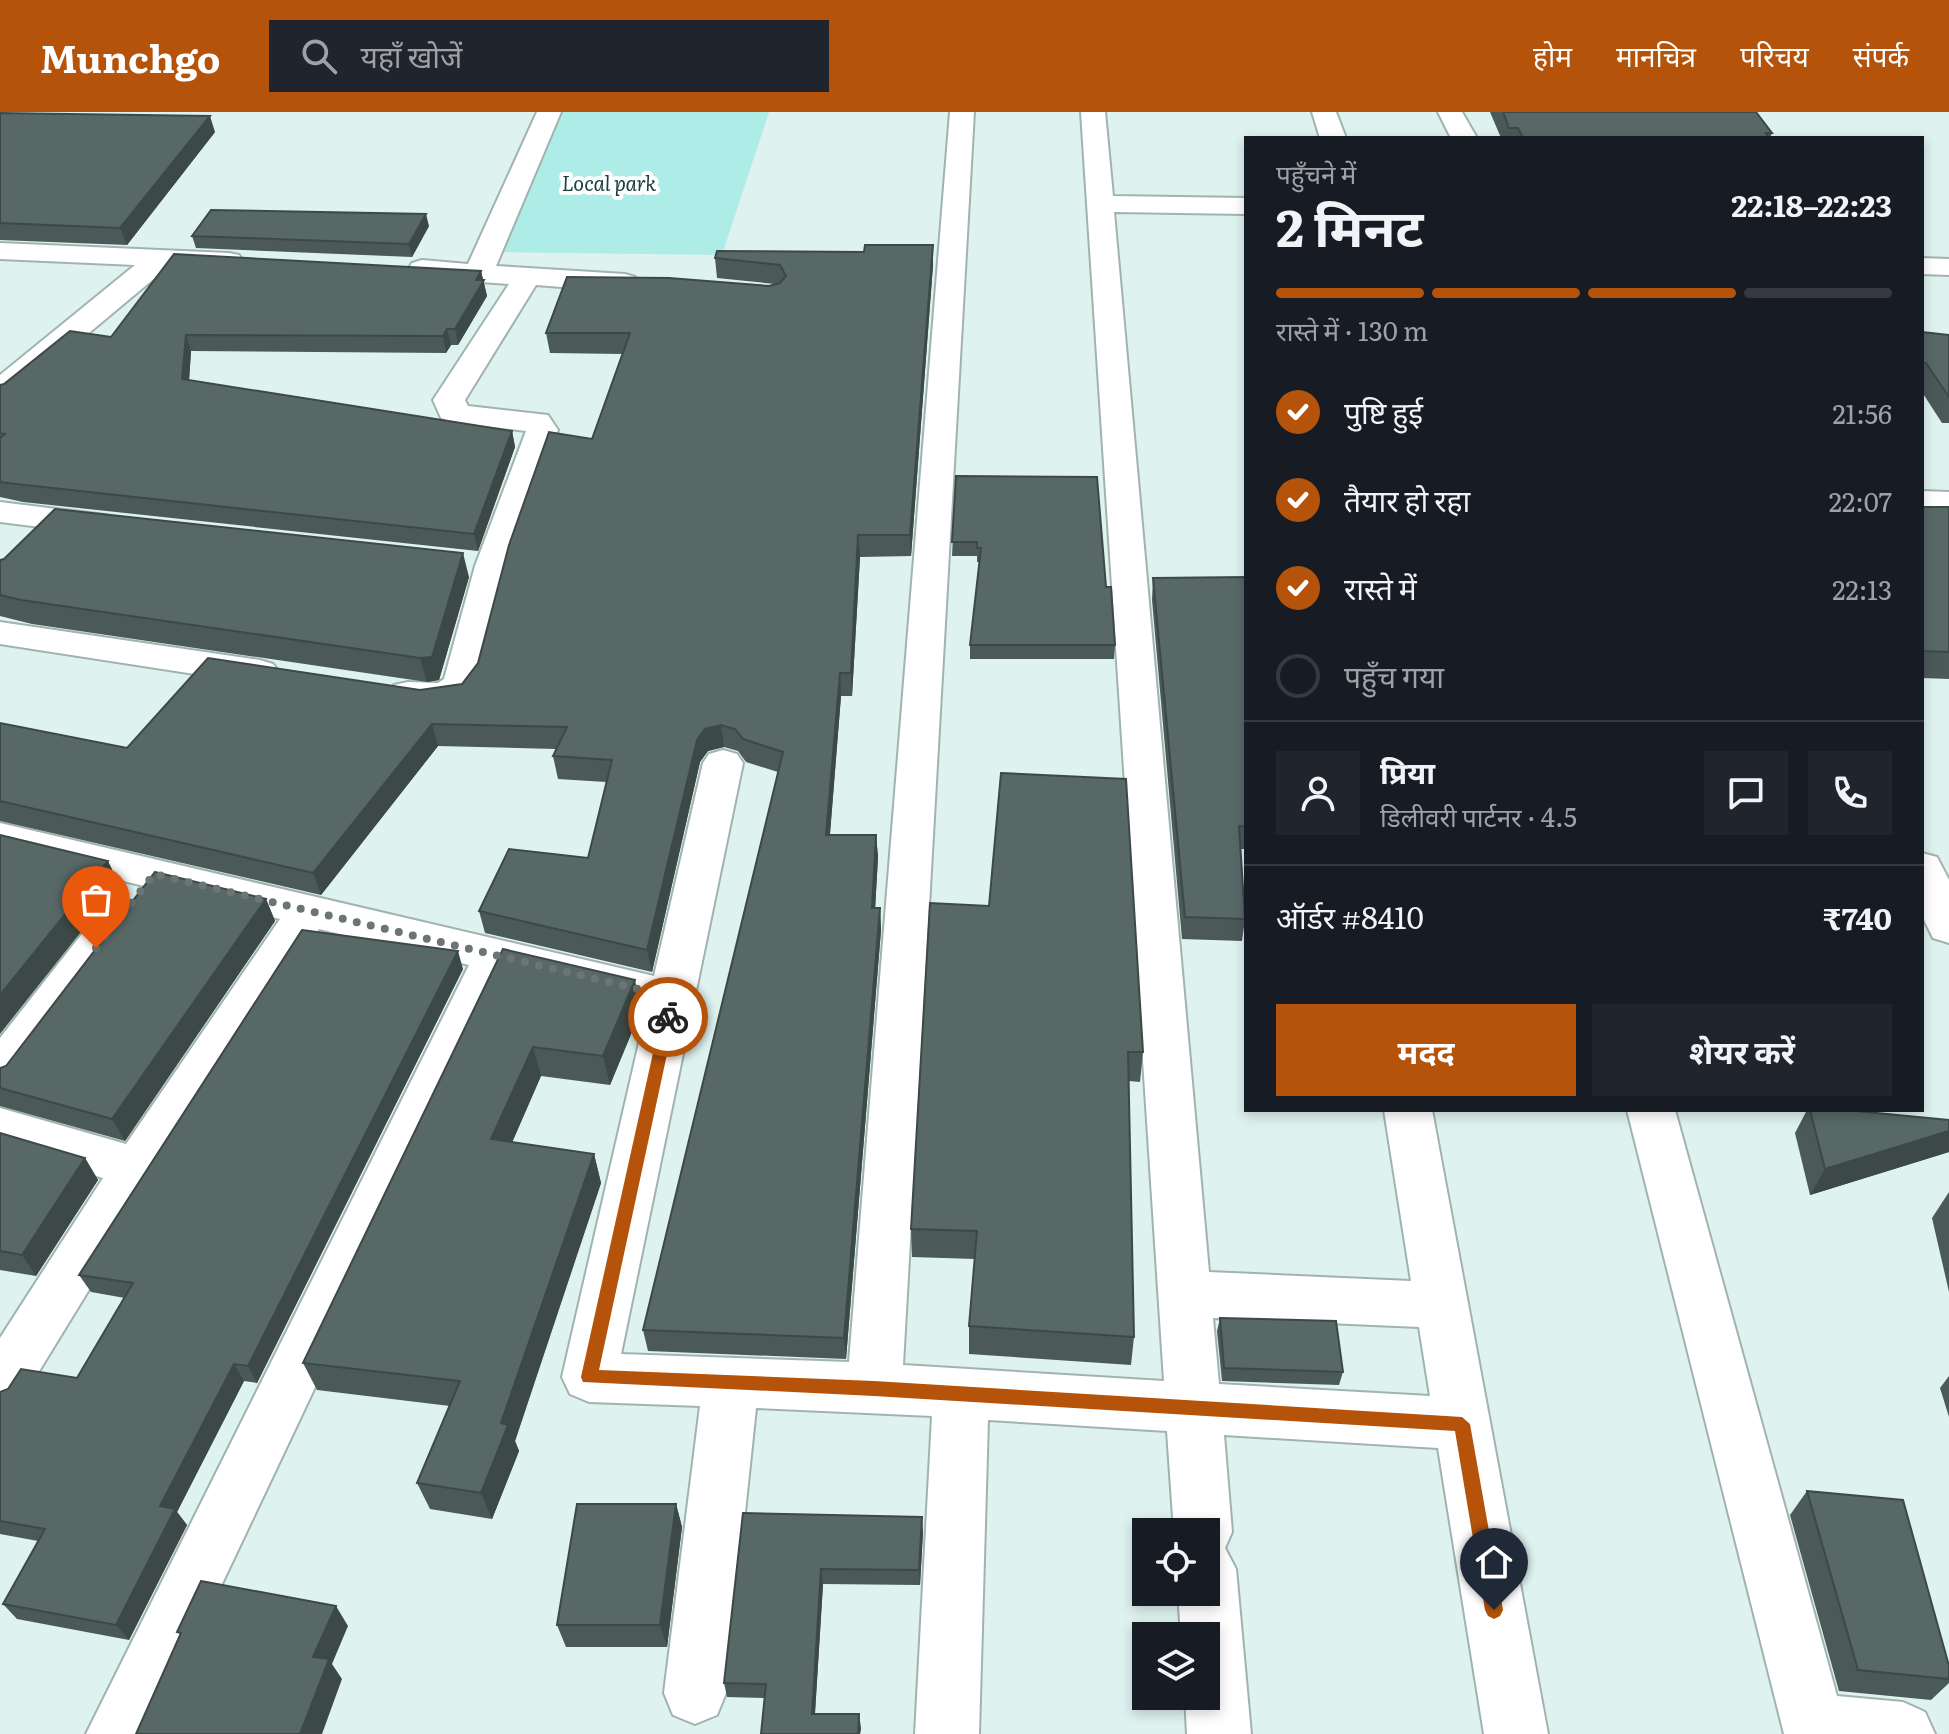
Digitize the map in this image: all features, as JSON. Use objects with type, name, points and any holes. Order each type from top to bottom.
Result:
[{"type":"street","points":[[479,271],[549,112]]},
{"type":"street","points":[[874,1388],[962,112]]},
{"type":"street","points":[[1093,112],[1100,204],[1144,583],[1184,1294],[1202,1518]]},
{"type":"street","points":[[1324,112],[1332,136]]},
{"type":"street","points":[[1450,112],[1463,136]]},
{"type":"street","points":[[1100,204],[1244,206]]},
{"type":"street","points":[[0,251],[256,262]]},
{"type":"street","points":[[2,388],[161,258]]},
{"type":"street","points":[[1924,266],[1949,267]]},
{"type":"street","points":[[399,268],[479,271],[649,285]]},
{"type":"street","points":[[379,690],[438,697],[459,689],[477,564],[543,426],[537,422],[463,415],[452,411],[449,400],[528,276]]},
{"type":"street","points":[[1924,501],[1949,502]]},
{"type":"street","points":[[0,512],[133,528]]},
{"type":"street","points":[[22,551],[55,519]]},
{"type":"street","points":[[0,633],[300,678]]},
{"type":"street","points":[[723,763],[589,1377],[874,1388],[1462,1424]]},
{"type":"street","points":[[0,837],[672,997]]},
{"type":"street","points":[[0,1073],[154,874]]},
{"type":"street","points":[[1924,874],[1937,914]]},
{"type":"street","points":[[0,1386],[137,1168],[309,910]]},
{"type":"street","points":[[118,1734],[497,954]]},
{"type":"street","points":[[1408,1112],[1516,1734]]},
{"type":"street","points":[[1652,1112],[1814,1729],[1903,1734]]},
{"type":"street","points":[[0,1128],[137,1168]]},
{"type":"street","points":[[1184,1294],[1442,1305]]},
{"type":"street","points":[[695,1693],[731,1382]]},
{"type":"street","points":[[947,1734],[961,1394]]},
{"type":"street","points":[[1209,1606],[1219,1734]]},
{"type":"green space","name":"Local park","points":[[559,112],[769,112],[722,255],[497,252]]},
{"type":"building","points":[[1503,112],[1756,112],[1772,133],[1766,133],[1768,136],[1522,136],[1518,128],[1509,128]]},
{"type":"building","points":[[0,113],[210,116],[120,228],[0,223]]},
{"type":"building","points":[[211,210],[426,214],[409,244],[192,236]]},
{"type":"building","points":[[865,245],[933,245],[910,535],[858,535],[851,673],[840,673],[826,835],[876,835],[872,908],[880,908],[844,1338],[643,1330],[783,752],[743,739],[735,729],[721,725],[705,729],[697,740],[647,950],[479,911],[509,849],[588,858],[612,760],[553,756],[567,727],[432,724],[313,873],[0,801],[0,723],[127,748],[208,658],[420,690],[462,684],[478,663],[509,545],[549,432],[592,439],[630,333],[546,333],[567,277],[669,278],[769,286],[780,283],[786,276],[780,265],[715,258],[717,251],[864,252]]},
{"type":"building","points":[[174,254],[481,271],[476,280],[484,280],[455,329],[447,329],[443,336],[186,335],[182,379],[512,431],[474,534],[0,482],[0,438],[5,434],[0,433],[0,385],[70,331],[111,337]]},
{"type":"building","points":[[1924,332],[1949,335],[1949,397],[1926,363]]},
{"type":"building","points":[[956,476],[1097,477],[1106,587],[1111,587],[1115,645],[970,645],[981,548],[977,548],[977,542],[952,542]]},
{"type":"building","points":[[1924,507],[1949,507],[1949,652],[1924,651]]},
{"type":"building","points":[[55,509],[463,553],[432,657],[420,658],[0,595],[0,560]]},
{"type":"building","points":[[1244,577],[1244,827],[1239,826],[1244,919],[1185,917],[1153,578]]},
{"type":"building","points":[[1001,773],[1126,779],[1143,1052],[1128,1052],[1134,1337],[969,1326],[977,1231],[911,1229],[930,903],[989,906]]},
{"type":"building","points":[[0,835],[108,861],[0,995]]},
{"type":"building","points":[[155,872],[266,899],[112,1119],[0,1088],[0,1068],[6,1066]]},
{"type":"building","points":[[302,930],[458,951],[248,1366],[234,1364],[160,1506],[175,1509],[116,1625],[3,1604],[45,1529],[0,1521],[0,1392],[8,1389],[21,1369],[77,1378],[133,1283],[79,1275]]},
{"type":"building","points":[[503,949],[635,980],[603,1056],[533,1047],[491,1139],[594,1154],[501,1423],[508,1425],[481,1493],[417,1483],[460,1381],[303,1363]]},
{"type":"building","points":[[1811,1112],[1867,1112],[1949,1120],[1949,1131],[1825,1169]]},
{"type":"building","points":[[0,1133],[85,1158],[22,1255],[0,1251]]},
{"type":"building","points":[[1220,1318],[1336,1321],[1343,1372],[1224,1368]]},
{"type":"building","points":[[1807,1491],[1903,1500],[1949,1666],[1949,1679],[1858,1670]]},
{"type":"building","points":[[577,1504],[676,1504],[660,1625],[557,1625]]},
{"type":"building","points":[[743,1513],[922,1517],[919,1570],[821,1569],[812,1714],[859,1714],[858,1734],[761,1734],[766,1684],[724,1683]]},
{"type":"building","points":[[201,1581],[336,1606],[313,1657],[329,1659],[300,1734],[136,1734]]},
{"type":"way so far","points":[[96,948],[154,874],[672,997],[668,1017]]},
{"type":"route","points":[[668,1017],[589,1377],[874,1388],[1462,1424],[1494,1610]]}]
